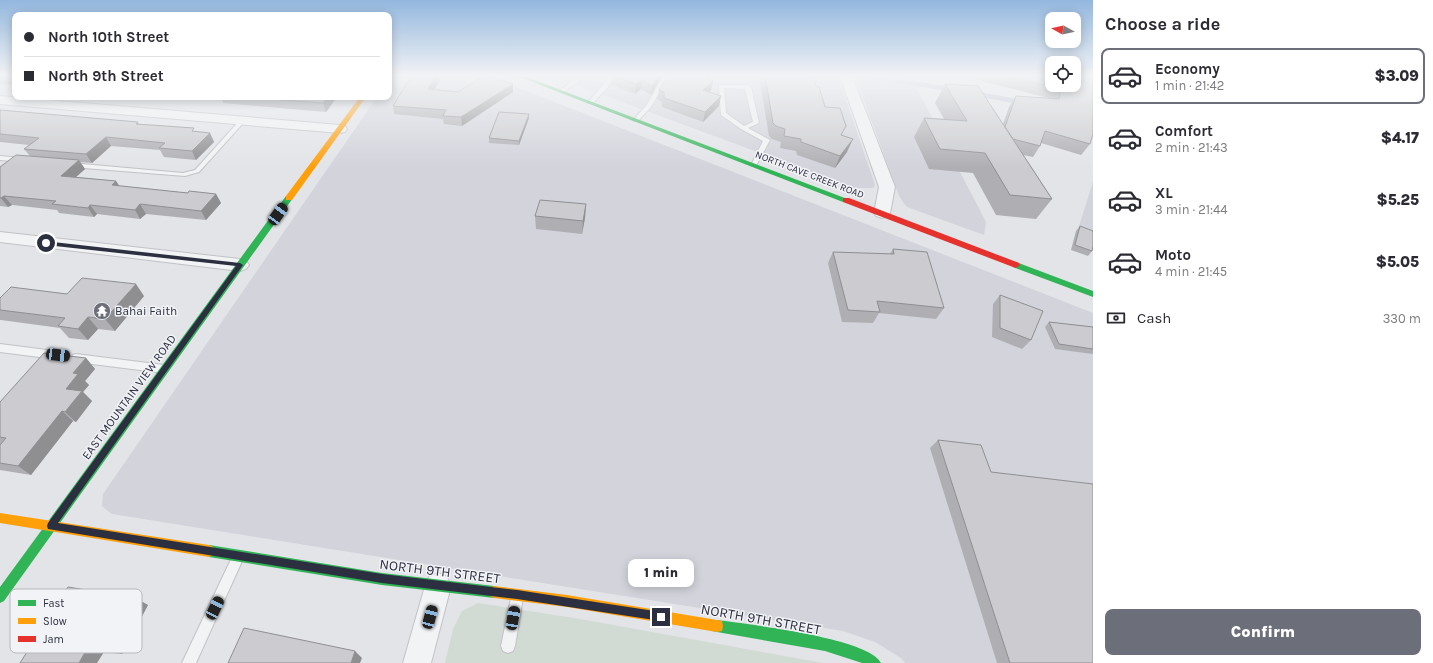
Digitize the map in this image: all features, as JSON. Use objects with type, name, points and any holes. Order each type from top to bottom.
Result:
[{"type":"street","points":[[84,107],[340,129]]},
{"type":"street","name":"EAST MOUNTAIN VIEW ROAD","points":[[0,597],[356,107]]},
{"type":"street","name":"NORTH CAVE CREEK ROAD","points":[[603,107],[1093,294]]},
{"type":"street","points":[[857,107],[887,188],[882,213]]},
{"type":"street","points":[[0,237],[240,265]]},
{"type":"street","name":"NORTH 9TH STREET","points":[[0,518],[438,586],[517,594],[573,602],[825,644],[862,655],[874,663]]},
{"type":"street","points":[[417,663],[438,586]]},
{"type":"lane","points":[[636,120],[648,107]]},
{"type":"lane","points":[[723,107],[724,114],[732,122],[767,140],[754,165]]},
{"type":"lane","points":[[743,128],[756,123],[752,107]]},
{"type":"lane","points":[[63,164],[184,175],[197,171],[243,120]]},
{"type":"lane","points":[[0,158],[32,161]]},
{"type":"lane","points":[[0,348],[164,370]]},
{"type":"lane","points":[[189,663],[239,556]]},
{"type":"lane","points":[[508,646],[517,594]]},
{"type":"shaded area","points":[[370,107],[567,107],[1093,313],[1093,663],[905,663],[901,658],[875,642],[843,631],[112,514],[102,506],[103,494]]},
{"type":"shaded area","points":[[635,107],[849,107],[875,185],[873,188],[854,188]]},
{"type":"shaded area","points":[[866,107],[926,107],[986,222],[984,235],[907,207],[899,196]]},
{"type":"shaded area","points":[[1093,182],[1093,236],[1078,229]]},
{"type":"shaded area","points":[[478,603],[580,619],[823,663],[445,663],[453,629],[462,611]]},
{"type":"building","points":[[405,107],[477,107],[461,117],[443,116],[446,110]]},
{"type":"building","points":[[690,107],[710,107],[705,112]]},
{"type":"building","points":[[770,107],[840,108],[846,126],[841,135],[853,139],[840,156],[801,142],[801,139],[784,136],[785,129],[776,126],[773,123]]},
{"type":"building","points":[[959,107],[992,107],[1052,199],[1010,195],[985,153],[940,149],[924,118],[967,121]]},
{"type":"building","points":[[1012,107],[1093,107],[1093,134],[1090,144],[1045,131],[1040,146],[1013,139],[1005,127]]},
{"type":"building","points":[[0,110],[138,122],[136,124],[194,128],[192,131],[210,133],[192,151],[159,148],[165,143],[106,137],[86,154],[24,149],[39,138],[0,134]]},
{"type":"building","points":[[499,112],[529,114],[519,141],[489,138]]},
{"type":"building","points":[[16,155],[79,160],[61,176],[116,181],[112,185],[188,193],[189,191],[216,194],[201,211],[140,204],[135,210],[90,205],[88,208],[52,204],[56,201],[4,196],[0,198],[0,167]]},
{"type":"building","points":[[540,200],[586,204],[583,221],[535,216]]},
{"type":"building","points":[[1080,226],[1093,231],[1092,251],[1075,245]]},
{"type":"building","points":[[893,249],[927,252],[944,308],[877,301],[880,312],[848,310],[833,252],[894,254]]},
{"type":"building","points":[[82,278],[136,284],[105,319],[88,317],[78,329],[58,326],[65,318],[0,310],[0,298],[11,287],[67,294]]},
{"type":"building","points":[[1000,295],[1043,311],[1031,340],[1000,328]]},
{"type":"building","points":[[1049,322],[1093,327],[1093,349],[1059,344]]},
{"type":"building","points":[[44,353],[86,358],[73,373],[78,374],[66,389],[82,391],[65,412],[62,411],[18,466],[0,463],[0,445],[6,438],[0,437],[0,402]]},
{"type":"building","points":[[938,440],[981,445],[991,472],[1093,484],[1093,663],[1010,663]]},
{"type":"building","points":[[68,587],[80,589],[67,589]]},
{"type":"building","points":[[244,628],[355,651],[351,663],[228,663]]},
{"type":"building","points":[[26,653],[85,653],[79,663],[20,663]]},
{"type":"traffic: fast","points":[[601,107],[846,200]]},
{"type":"traffic: fast","points":[[0,597],[289,198]]},
{"type":"traffic: fast","points":[[1016,265],[1093,294]]},
{"type":"traffic: fast","points":[[209,551],[382,579],[494,592]]},
{"type":"traffic: fast","points":[[717,626],[825,644],[862,655],[874,663]]},
{"type":"traffic: slow","points":[[289,198],[356,107]]},
{"type":"traffic: slow","points":[[0,518],[209,551]]},
{"type":"traffic: slow","points":[[494,592],[567,601],[717,626]]},
{"type":"traffic: jam","points":[[846,200],[1016,265]]},
{"type":"place","name":"Bahai Faith","points":[[102,311]]},
{"type":"route","points":[[46,243],[240,265],[51,526],[382,579],[517,594],[661,617]]}]
